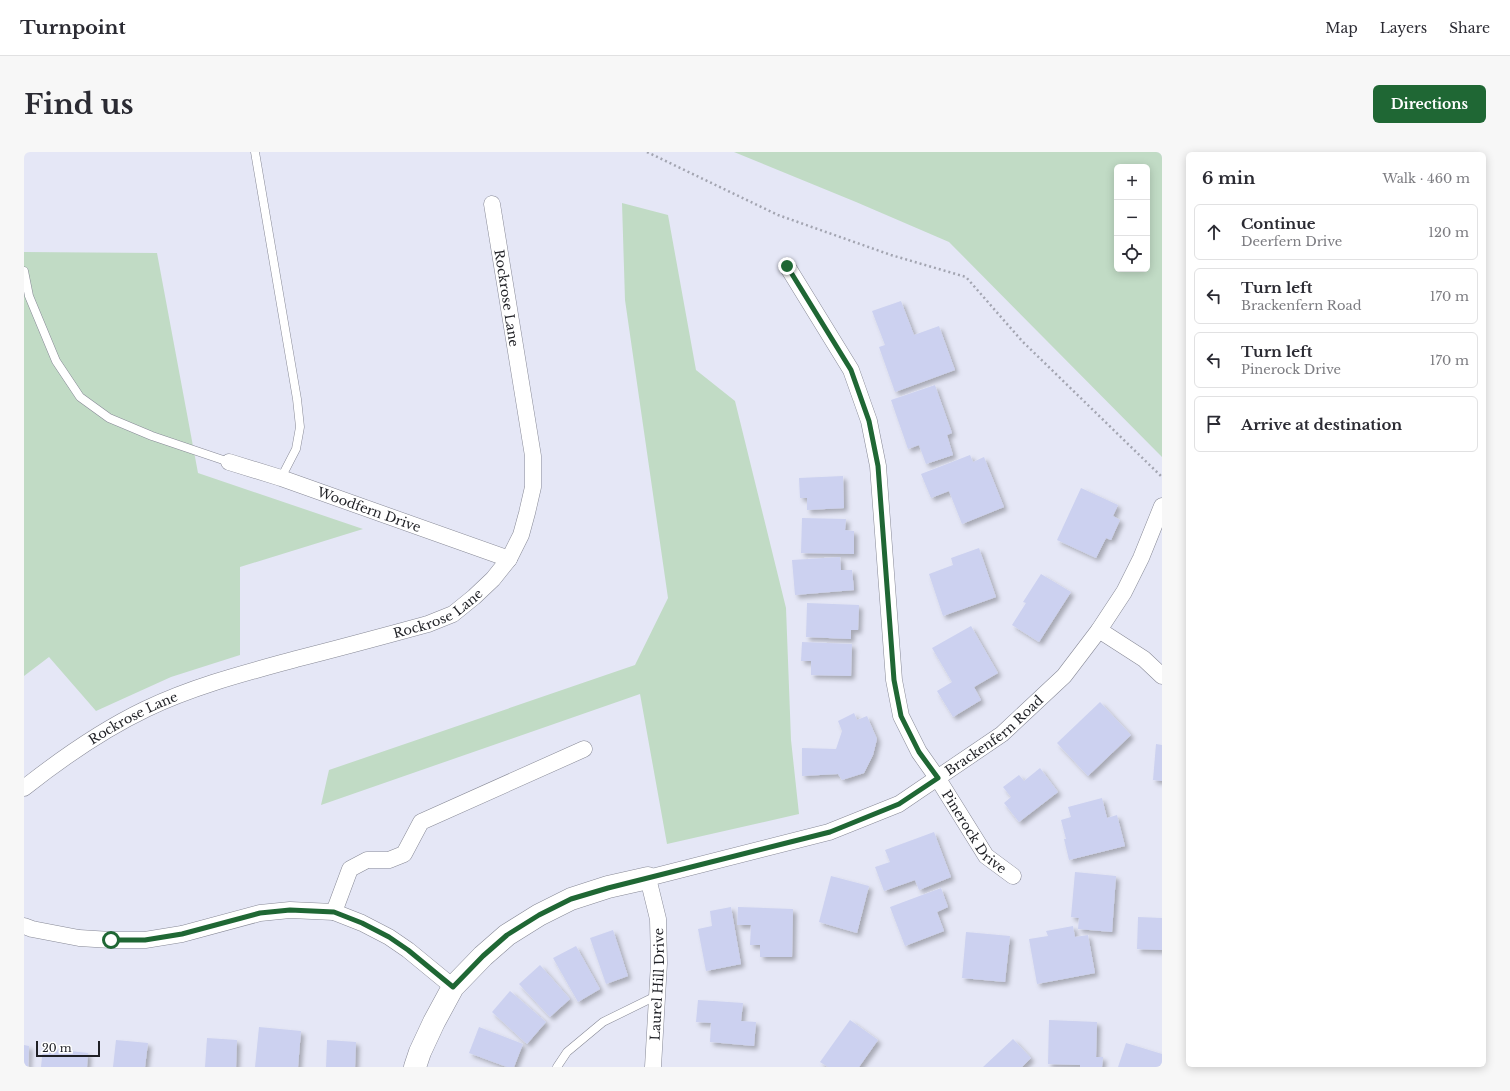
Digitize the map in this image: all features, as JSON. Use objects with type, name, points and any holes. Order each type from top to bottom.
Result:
[{"type":"street","name":"Rockrose Lane","points":[[24,788],[97,735],[146,709],[184,693],[234,675],[428,624],[453,614],[474,598],[493,579],[509,559],[521,535],[533,487],[533,456],[492,204]]},
{"type":"street","name":"Pinerock Drive","points":[[787,266],[851,370],[869,421],[878,466],[894,680],[901,716],[919,752],[938,778],[986,856],[1013,876]]},
{"type":"street","name":"Woodfern Drive","points":[[230,462],[281,478],[509,559]]},
{"type":"street","name":"Brackenfern Road","points":[[415,1067],[420,1052],[434,1022],[453,987],[483,956],[507,935],[539,915],[571,899],[608,888],[830,832],[899,804],[1002,734],[1064,676],[1099,630],[1127,586],[1141,558],[1162,506]]},
{"type":"street","points":[[1099,630],[1144,659],[1162,676]]},
{"type":"street","points":[[334,912],[350,869],[366,860],[389,860],[404,854],[421,822],[584,749]]},
{"type":"street","name":"Laurel Hill Drive","points":[[648,878],[658,919],[658,994],[653,1067]]},
{"type":"street","points":[[24,926],[32,930],[80,938],[145,940],[182,934],[260,913],[290,910],[334,912],[362,923],[389,937],[408,950],[453,987]]},
{"type":"lane","points":[[255,152],[297,399],[300,427],[296,449],[281,478]]},
{"type":"lane","points":[[24,271],[29,296],[56,361],[80,397],[109,418],[152,436],[230,462]]},
{"type":"lane","points":[[557,1067],[567,1052],[603,1022],[658,994]]},
{"type":"path","points":[[647,152],[778,215],[891,255],[966,277],[1022,341],[1162,477]]},
{"type":"green space","points":[[734,152],[1162,152],[1162,457],[949,242]]},
{"type":"green space","points":[[622,203],[668,215],[696,370],[735,401],[786,608],[791,740],[799,814],[667,844],[640,694],[321,805],[329,770],[635,665],[668,598],[625,300]]},
{"type":"green space","points":[[24,252],[157,253],[198,473],[363,529],[240,567],[240,655],[171,677],[96,711],[49,657],[24,676]]},
{"type":"building","points":[[901,301],[914,335],[939,326],[955,370],[895,392],[879,347],[885,345],[872,311]]},
{"type":"building","points":[[935,385],[952,433],[947,435],[953,455],[926,464],[919,445],[908,449],[891,400]]},
{"type":"building","points":[[970,455],[973,462],[984,457],[1004,507],[962,524],[949,491],[931,498],[921,474]]},
{"type":"building","points":[[843,476],[844,508],[807,510],[807,498],[800,498],[799,478]]},
{"type":"building","points":[[1081,488],[1118,505],[1113,516],[1120,520],[1111,540],[1106,538],[1096,558],[1057,540]]},
{"type":"building","points":[[802,518],[846,519],[845,530],[854,531],[854,554],[801,553]]},
{"type":"building","points":[[979,548],[996,597],[943,616],[929,574],[953,565],[951,558]]},
{"type":"building","points":[[840,557],[841,570],[852,570],[854,590],[795,595],[792,560]]},
{"type":"building","points":[[1041,574],[1071,592],[1039,642],[1012,625],[1026,603],[1023,602]]},
{"type":"building","points":[[807,603],[859,605],[858,630],[851,630],[851,639],[806,637]]},
{"type":"building","points":[[971,626],[998,673],[974,687],[981,700],[953,717],[937,691],[952,682],[932,648]]},
{"type":"building","points":[[802,642],[852,644],[851,676],[811,675],[811,661],[801,661]]},
{"type":"building","points":[[1100,702],[1131,735],[1088,776],[1057,743]]},
{"type":"building","points":[[854,713],[857,720],[867,716],[877,739],[873,755],[864,773],[842,780],[838,774],[802,776],[802,748],[836,749],[842,731],[838,721]]},
{"type":"building","points":[[1156,744],[1162,745],[1162,781],[1153,780]]},
{"type":"building","points":[[1040,768],[1058,792],[1019,822],[1004,803],[1011,797],[1003,787],[1019,775],[1024,781]]},
{"type":"building","points":[[1102,798],[1107,818],[1117,815],[1125,846],[1069,860],[1061,820],[1071,817],[1068,807]]},
{"type":"building","points":[[934,832],[951,877],[919,890],[915,880],[884,891],[875,867],[890,862],[885,850]]},
{"type":"building","points":[[1075,872],[1116,876],[1112,932],[1078,929],[1079,918],[1071,917]]},
{"type":"building","points":[[831,876],[869,886],[857,933],[819,922]]},
{"type":"building","points":[[941,888],[948,907],[937,912],[944,931],[905,946],[890,907]]},
{"type":"building","points":[[731,907],[741,964],[706,971],[698,929],[712,926],[710,911]]},
{"type":"building","points":[[738,907],[793,909],[792,957],[760,957],[760,945],[750,945],[751,925],[737,925]]},
{"type":"building","points":[[1138,917],[1162,918],[1162,950],[1137,949]]},
{"type":"building","points":[[1073,926],[1075,937],[1088,935],[1095,973],[1037,984],[1029,939],[1048,936],[1046,931]]},
{"type":"building","points":[[613,930],[628,976],[606,984],[590,938]]},
{"type":"building","points":[[966,932],[1010,936],[1005,982],[962,978]]},
{"type":"building","points":[[576,946],[600,989],[578,1002],[553,958]]},
{"type":"building","points":[[540,965],[570,999],[550,1017],[519,984]]},
{"type":"building","points":[[510,991],[546,1022],[527,1044],[492,1012]]},
{"type":"building","points":[[698,1000],[743,1003],[741,1021],[756,1022],[754,1046],[710,1042],[711,1023],[696,1022]]},
{"type":"building","points":[[850,1020],[878,1040],[859,1067],[828,1067],[820,1062]]},
{"type":"building","points":[[1049,1020],[1097,1022],[1096,1057],[1103,1057],[1102,1067],[1080,1067],[1080,1065],[1048,1064]]},
{"type":"building","points":[[259,1027],[301,1031],[298,1067],[255,1067]]},
{"type":"building","points":[[479,1027],[523,1044],[514,1067],[507,1067],[469,1053]]},
{"type":"building","points":[[207,1038],[237,1040],[236,1067],[205,1067]]},
{"type":"building","points":[[1013,1039],[1031,1058],[1022,1067],[983,1067]]},
{"type":"building","points":[[116,1040],[148,1043],[145,1067],[113,1067]]},
{"type":"building","points":[[327,1040],[356,1042],[355,1067],[326,1067]]},
{"type":"building","points":[[1126,1043],[1162,1054],[1162,1067],[1118,1067]]},
{"type":"building","points":[[24,1045],[29,1046],[28,1067],[24,1067]]},
{"type":"building","points":[[43,1048],[88,1053],[87,1067],[41,1067]]},
{"type":"route","points":[[111,940],[145,940],[182,934],[260,913],[290,910],[334,912],[362,923],[389,937],[408,950],[453,987],[483,956],[507,935],[539,915],[571,899],[608,888],[830,832],[899,804],[938,778],[919,752],[901,716],[894,680],[878,466],[869,421],[851,370],[787,266]]}]
